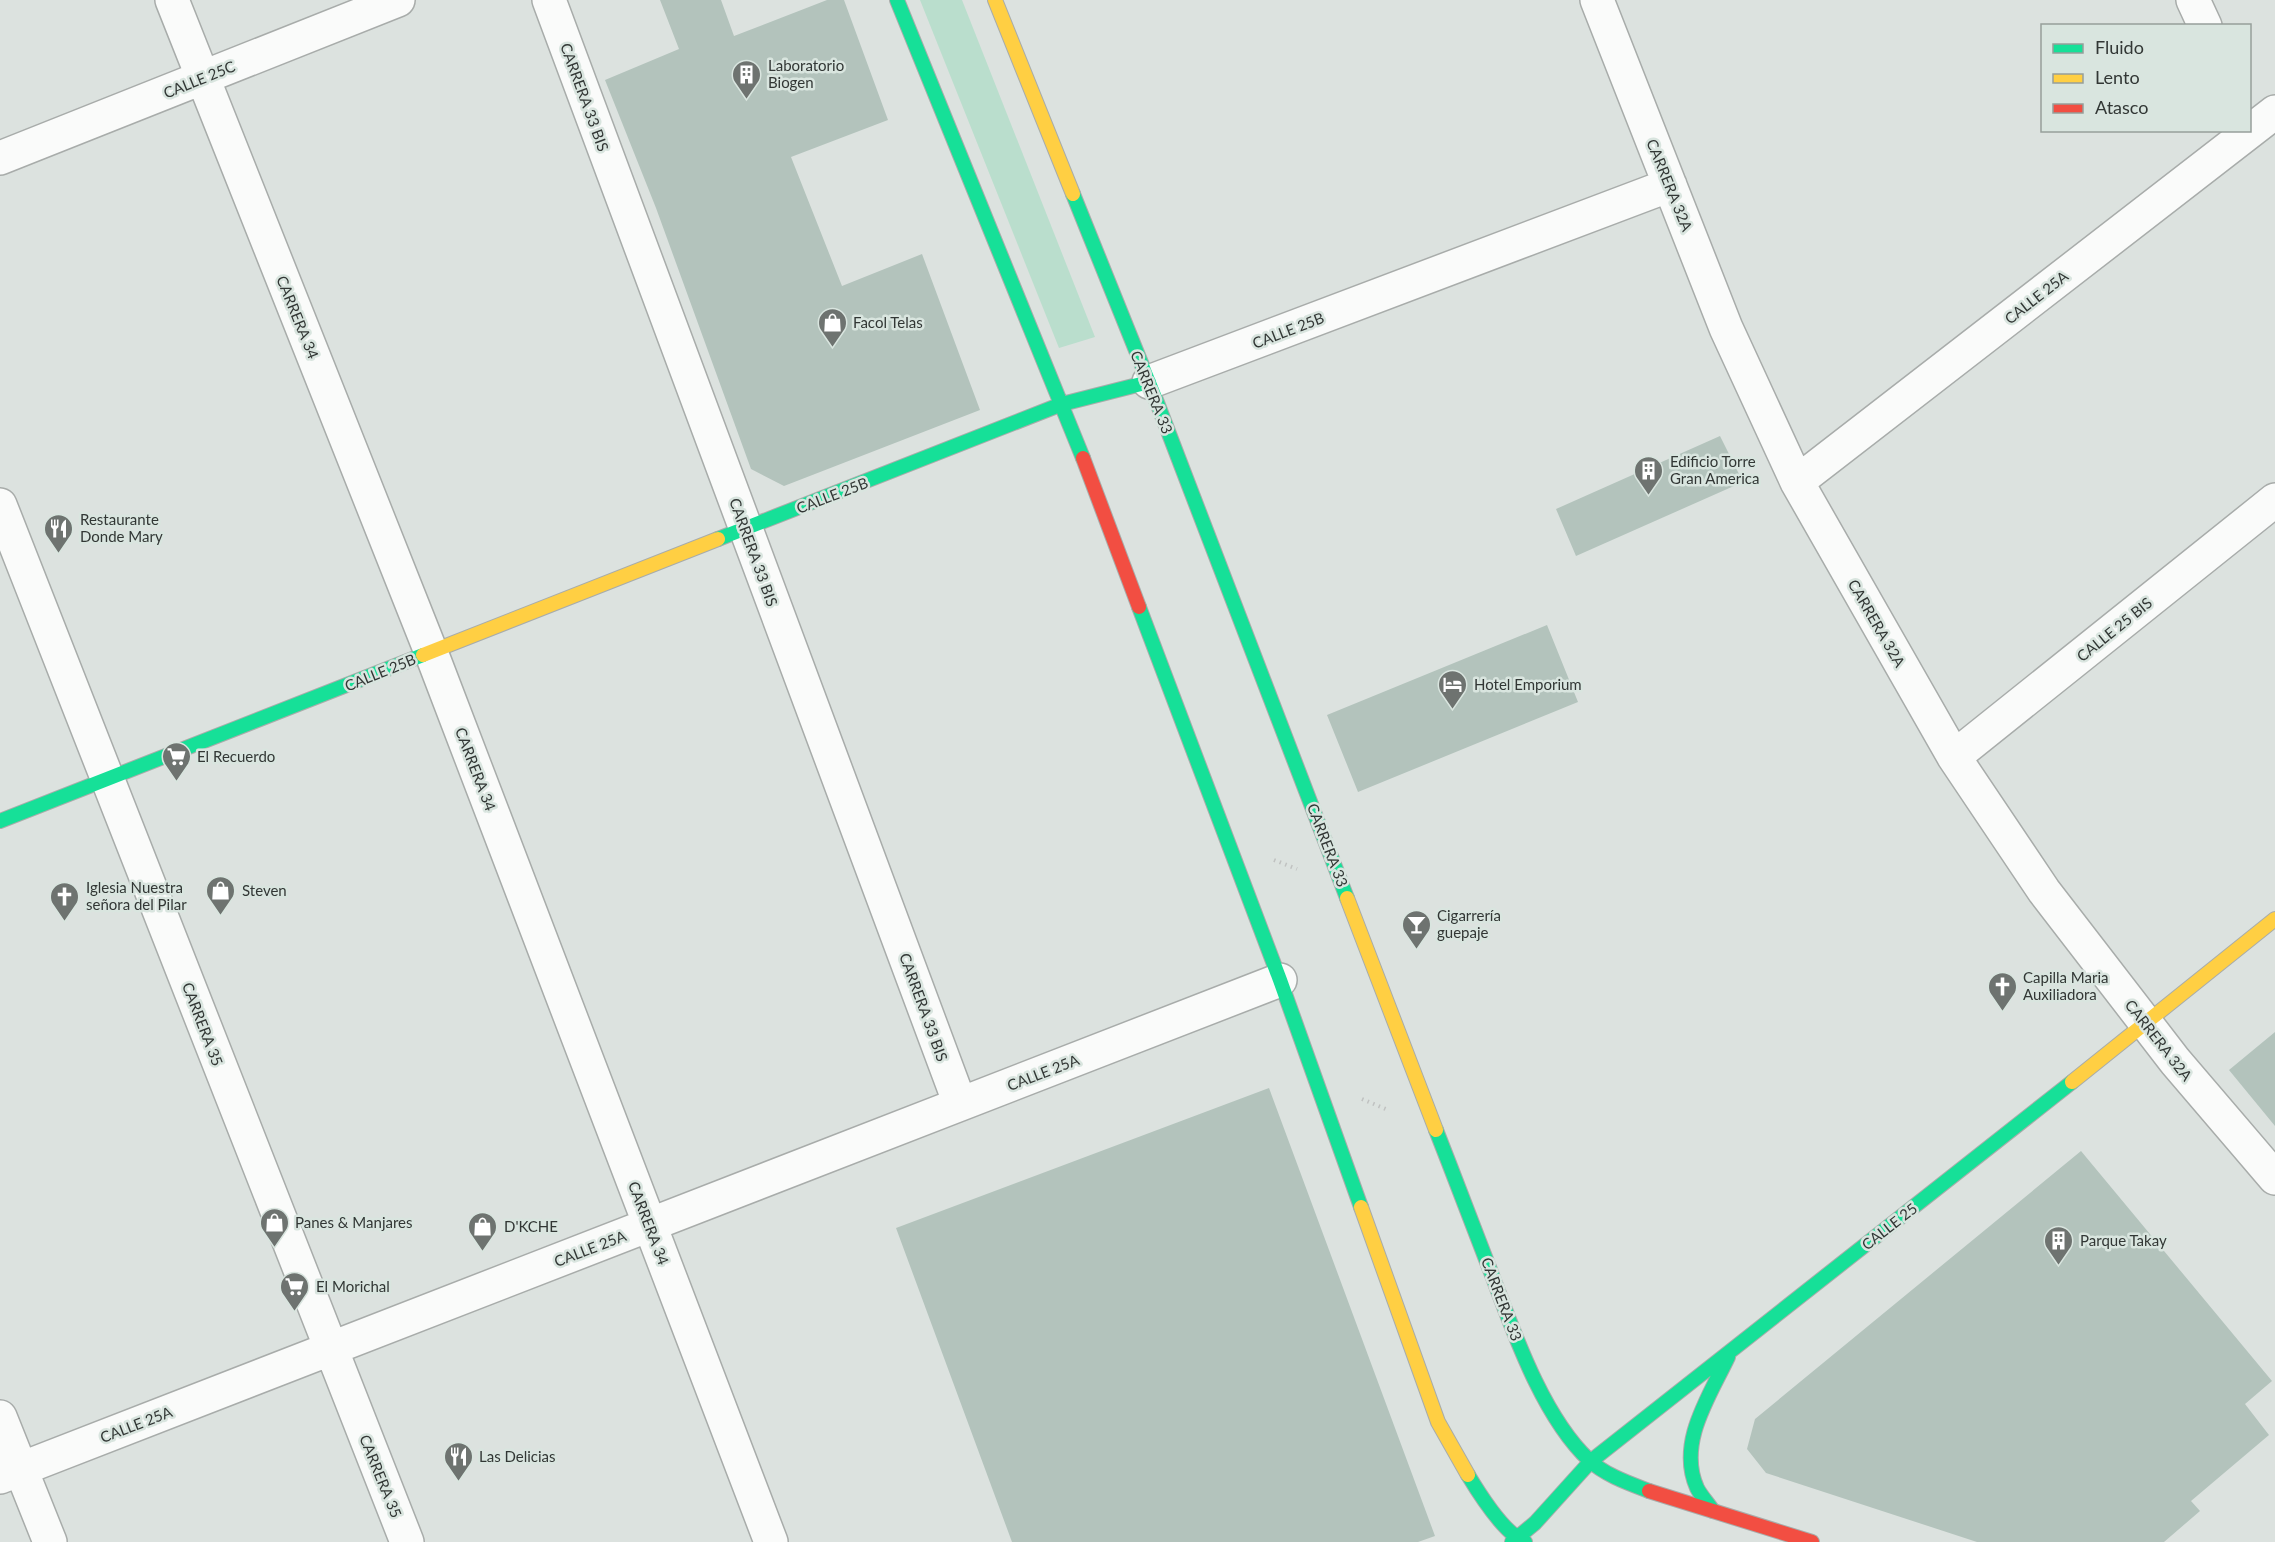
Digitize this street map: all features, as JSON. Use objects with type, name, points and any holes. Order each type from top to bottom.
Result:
[{"type":"main road","points":[[897,0],[1062,404],[1280,980],[1438,1422],[1456,1458],[1485,1503],[1519,1541]]},
{"type":"main road","name":"CARRERA 33","points":[[995,0],[1149,382],[1517,1341],[1536,1379],[1571,1439],[1591,1461],[1609,1473],[1644,1488],[1713,1511],[1751,1528],[1812,1542]]},
{"type":"main road","name":"CALLE 25B","points":[[0,821],[1062,404],[1149,382]]},
{"type":"main road","name":"CALLE 25","points":[[1519,1541],[1591,1461],[2275,919]]},
{"type":"main road","points":[[1713,1511],[1697,1487],[1692,1466],[1691,1445],[1694,1428],[1731,1350]]},
{"type":"street","name":"CARRERA 34","points":[[172,0],[431,652],[771,1542]]},
{"type":"street","name":"CALLE 25C","points":[[0,158],[398,0]]},
{"type":"street","name":"CARRERA 33 BIS","points":[[549,0],[960,1104]]},
{"type":"street","name":"CARRERA 32A","points":[[1597,0],[1726,328],[1797,482],[1954,758],[2044,891],[2145,1023],[2275,1179]]},
{"type":"street","points":[[2193,0],[2204,24]]},
{"type":"street","name":"CALLE 25A","points":[[1797,482],[2246,132]]},
{"type":"street","name":"CALLE 25B","points":[[1149,382],[1670,185]]},
{"type":"street","name":"CALLE 25 BIS","points":[[1954,758],[2275,500]]},
{"type":"street","name":"CARRERA 35","points":[[0,505],[407,1542]]},
{"type":"street","name":"CALLE 25A","points":[[10,1473],[1280,980]]},
{"type":"street","points":[[0,1418],[10,1473],[50,1542]]},
{"type":"path","points":[[1228,843],[1343,886]]},
{"type":"path","points":[[1316,1080],[1436,1129]]},
{"type":"green space","points":[[920,0],[962,0],[1095,337],[1059,348]]},
{"type":"building","name":"Facol Telas","points":[[660,0],[721,0],[734,36],[827,0],[844,0],[888,120],[791,157],[842,286],[922,254],[980,410],[784,486],[751,469],[656,208],[605,80],[679,49]]},
{"type":"building","name":"Edificio Torre Gran America","points":[[1720,436],[1743,482],[1576,556],[1556,509]]},
{"type":"building","name":"Hotel Emporium","points":[[1547,625],[1578,702],[1358,792],[1327,715]]},
{"type":"building","points":[[2275,1032],[2275,1126],[2229,1070]]},
{"type":"building","points":[[1269,1088],[1435,1536],[1418,1542],[1012,1542],[896,1228]]},
{"type":"building","name":"Parque Takay","points":[[2081,1151],[2272,1381],[2245,1404],[2269,1435],[2191,1501],[2200,1511],[2164,1542],[1977,1542],[1766,1473],[1747,1449],[1755,1419]]},
{"type":"traffic: fast","points":[[897,0],[1083,458]]},
{"type":"traffic: fast","points":[[1073,194],[1158,405],[1347,898]]},
{"type":"traffic: fast","points":[[718,539],[1062,404],[1149,382]]},
{"type":"traffic: fast","points":[[1139,607],[1280,980],[1361,1207]]},
{"type":"traffic: fast","points":[[0,821],[423,655]]},
{"type":"traffic: fast","points":[[1512,1542],[1535,1523],[1591,1461],[2072,1082]]},
{"type":"traffic: fast","points":[[1436,1130],[1520,1348],[1544,1398],[1573,1442],[1589,1460],[1617,1478],[1649,1491]]},
{"type":"traffic: fast","points":[[1713,1511],[1697,1488],[1692,1471],[1691,1454],[1698,1421],[1728,1357]]},
{"type":"traffic: fast","points":[[1468,1475],[1501,1522],[1525,1542]]},
{"type":"traffic: slow","points":[[995,0],[1073,194]]},
{"type":"traffic: slow","points":[[423,655],[718,539]]},
{"type":"traffic: slow","points":[[1347,898],[1436,1130]]},
{"type":"traffic: slow","points":[[2072,1082],[2275,919]]},
{"type":"traffic: slow","points":[[1361,1207],[1438,1422],[1468,1475]]},
{"type":"traffic: jam","points":[[1083,458],[1139,607]]},
{"type":"traffic: jam","points":[[1649,1491],[1812,1542]]},
{"type":"place","name":"Laboratorio Biogen","points":[[747,100]]},
{"type":"place","name":"Facol Telas","points":[[832,348]]},
{"type":"place","name":"Edificio Torre Gran America","points":[[1649,496]]},
{"type":"place","name":"Restaurante Donde Mary","points":[[59,554]]},
{"type":"place","name":"Hotel Emporium","points":[[1453,710]]},
{"type":"place","name":"El Recuerdo","points":[[176,782]]},
{"type":"place","name":"Steven","points":[[221,916]]},
{"type":"place","name":"Iglesia Nuestra señora del Pilar","points":[[65,922]]},
{"type":"place","name":"Cigarrería guepaje","points":[[1416,950]]},
{"type":"place","name":"Capilla Maria Auxiliadora","points":[[2002,1012]]},
{"type":"place","name":"Panes & Manjares","points":[[274,1248]]},
{"type":"place","name":"D'KCHE","points":[[483,1252]]},
{"type":"place","name":"Parque Takay","points":[[2059,1266]]},
{"type":"place","name":"El Morichal","points":[[295,1312]]},
{"type":"place","name":"Las Delicias","points":[[458,1482]]}]
